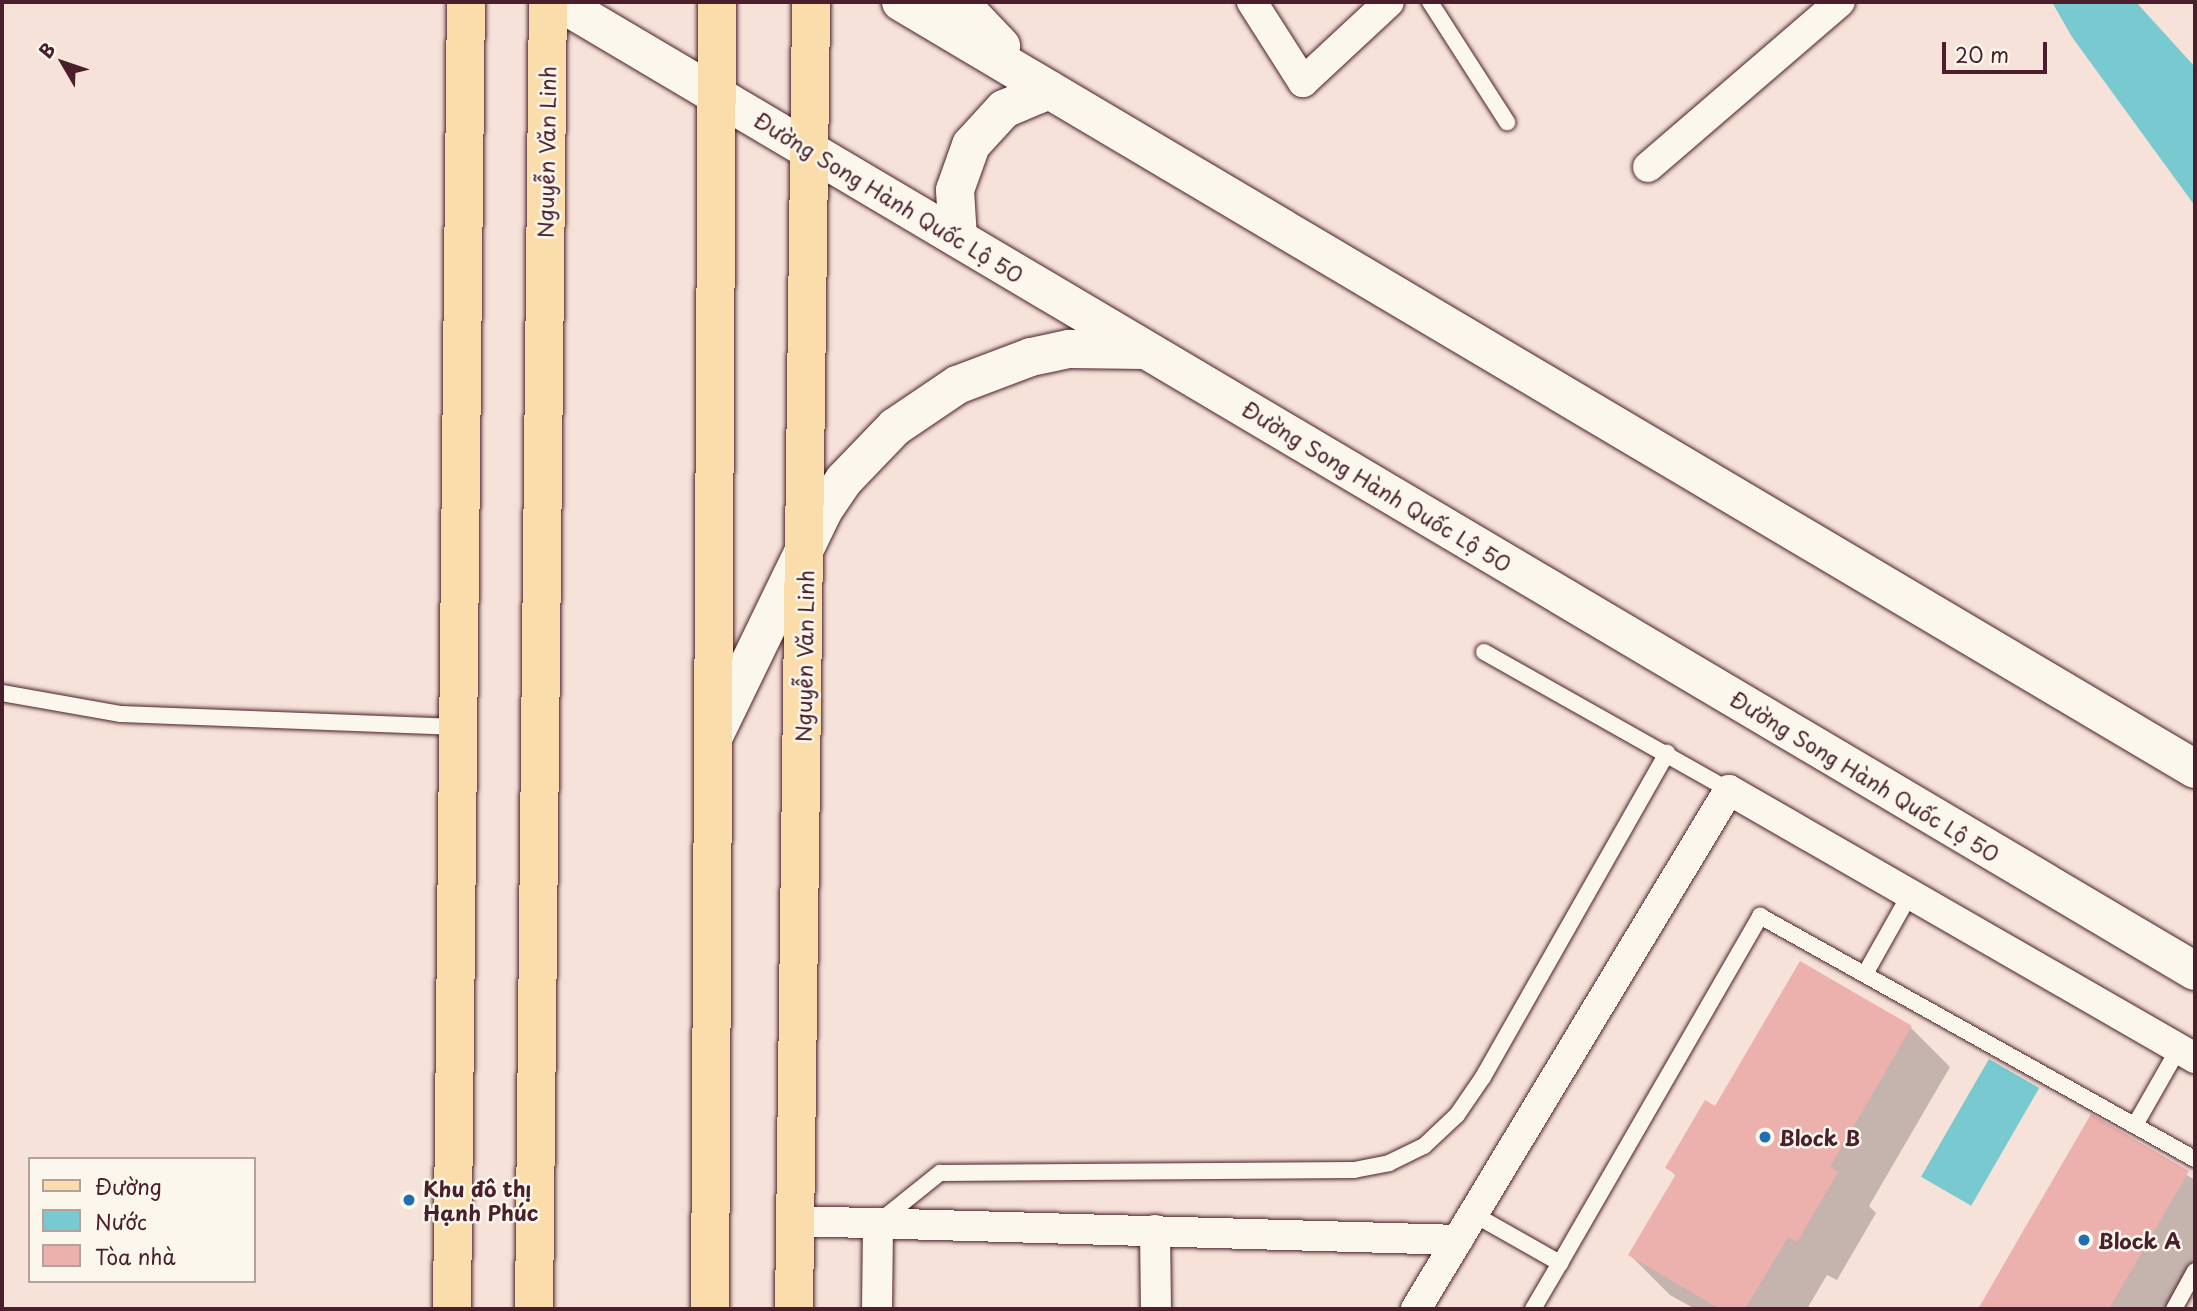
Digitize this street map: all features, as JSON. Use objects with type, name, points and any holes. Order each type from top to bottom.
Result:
[{"type":"main road","points":[[452,1309],[466,2]]},
{"type":"main road","name":"Nguyễn Văn Linh","points":[[534,1309],[548,2]]},
{"type":"main road","name":"Đường Song Hành Quốc Lộ 50","points":[[559,2],[2195,971]]},
{"type":"main road","points":[[710,1309],[717,2]]},
{"type":"main road","name":"Nguyễn Văn Linh","points":[[794,1309],[811,2]]},
{"type":"main road","points":[[901,2],[2195,769]]},
{"type":"main road","points":[[959,2],[1049,90]]},
{"type":"main road","points":[[958,238],[955,190],[971,145],[1004,109],[1049,90]]},
{"type":"main road","points":[[713,738],[806,544],[830,500],[868,452],[895,426],[957,385],[1031,357],[1070,349],[1147,350]]},
{"type":"street","points":[[1252,2],[1303,82],[1389,2]]},
{"type":"street","points":[[1648,167],[1840,2]]},
{"type":"street","points":[[1416,1309],[1729,790],[2187,1053]]},
{"type":"street","points":[[796,1221],[1458,1240]]},
{"type":"street","points":[[877,1309],[878,1223]]},
{"type":"street","points":[[1155,1230],[1156,1309]]},
{"type":"lane","points":[[1430,2],[1507,122]]},
{"type":"lane","points":[[1484,652],[1729,790]]},
{"type":"lane","points":[[2,693],[121,714],[458,727]]},
{"type":"lane","points":[[878,1223],[940,1172],[1354,1170],[1389,1163],[1424,1146],[1457,1115],[1483,1077],[1667,753]]},
{"type":"lane","points":[[1865,974],[1910,894]]},
{"type":"lane","points":[[1533,1309],[1760,916],[2195,1159]]},
{"type":"lane","points":[[2135,1125],[2187,1053]]},
{"type":"lane","points":[[1475,1215],[1560,1263]]},
{"type":"lane","points":[[2174,1309],[2195,1271]]},
{"type":"water","points":[[2052,2],[2136,2],[2195,67],[2195,206],[2072,37]]},
{"type":"water","points":[[1989,1059],[2039,1088],[1971,1206],[1921,1177]]},
{"type":"building","name":"Block B","points":[[1800,961],[1912,1026],[1830,1167],[1838,1172],[1797,1242],[1788,1237],[1745,1309],[1720,1309],[1628,1255],[1676,1174],[1665,1168],[1705,1100],[1715,1106]]},
{"type":"building","name":"Block A","points":[[2091,1114],[2189,1171],[2109,1309],[1978,1309]]},
{"type":"place","name":"Block B","points":[[1765,1137]]},
{"type":"place","name":"Khu đô thị Hạnh Phúc","points":[[409,1200]]},
{"type":"place","name":"Block A","points":[[2084,1240]]}]
